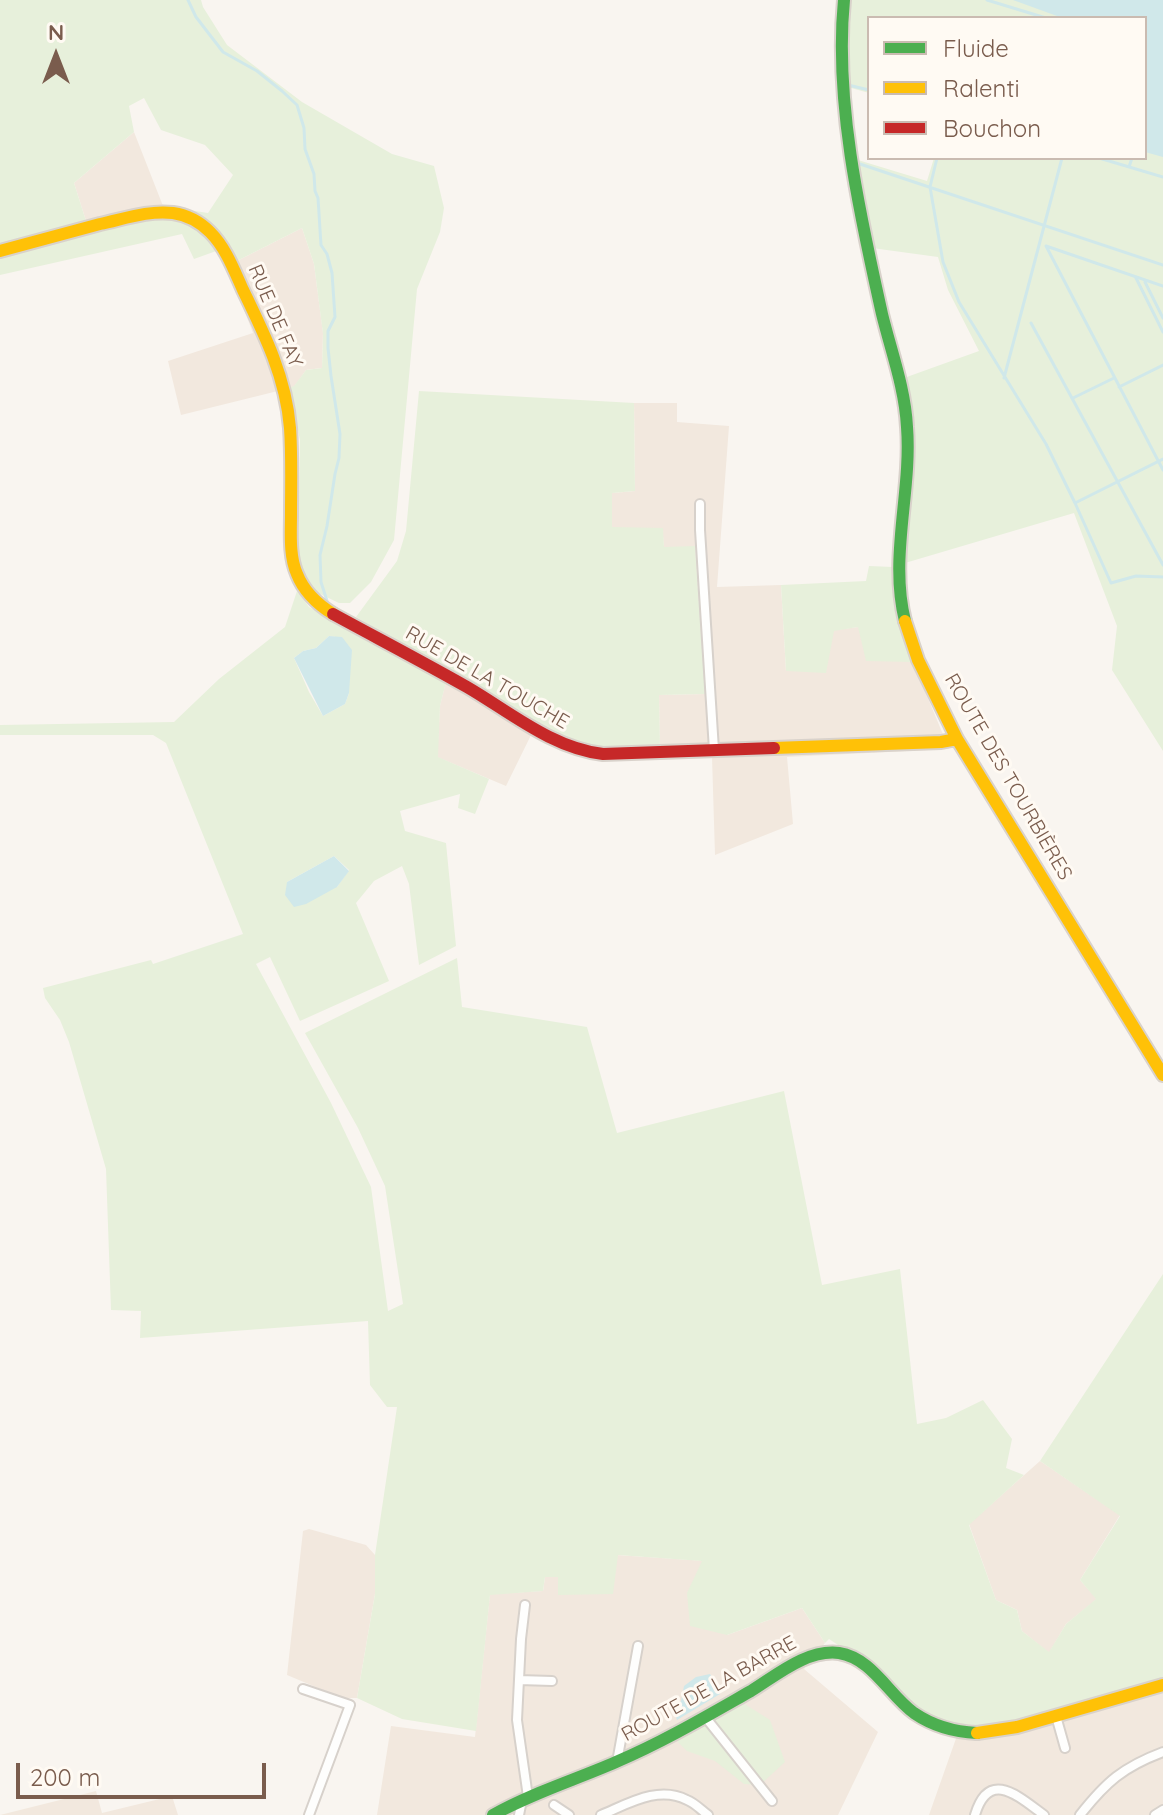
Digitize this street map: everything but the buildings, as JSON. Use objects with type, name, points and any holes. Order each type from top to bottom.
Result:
[{"type":"street","name":"ROUTE DES TOURBIÈRES","points":[[844,0],[840,24],[841,83],[878,295],[909,433],[899,576],[914,649],[957,739],[1163,1075]]},
{"type":"street","name":"RUE DE FAY","points":[[0,251],[137,215],[163,212],[199,222],[215,237],[232,265],[270,345],[284,392],[289,420],[292,555],[296,573],[313,600],[342,620]]},
{"type":"street","points":[[700,504],[714,750]]},
{"type":"street","name":"RUE DE LA TOUCHE","points":[[342,620],[468,688],[540,733],[586,752],[603,754],[957,739]]},
{"type":"street","points":[[519,1815],[525,1799],[525,1766],[518,1731],[525,1605]]},
{"type":"street","points":[[617,1762],[638,1646]]},
{"type":"street","name":"ROUTE DE LA BARRE","points":[[493,1815],[617,1762],[706,1718],[803,1659],[819,1653],[835,1651],[852,1657],[875,1675],[911,1712],[948,1729],[978,1733],[1001,1731],[1163,1685]]},
{"type":"street","points":[[519,1680],[552,1681]]},
{"type":"street","points":[[303,1689],[350,1705],[309,1815]]},
{"type":"street","points":[[1056,1716],[1065,1748]]},
{"type":"street","points":[[706,1718],[772,1801]]},
{"type":"street","points":[[1080,1815],[1102,1788],[1120,1773],[1163,1752]]},
{"type":"street","points":[[975,1815],[986,1793],[1009,1789],[1044,1815]]},
{"type":"street","points":[[601,1815],[650,1795],[666,1793],[689,1800],[708,1815]]},
{"type":"street","points":[[554,1805],[569,1815]]},
{"type":"street","points":[[1155,1815],[1163,1810]]},
{"type":"shaded area","points":[[134,132],[163,206],[87,224],[74,183]]},
{"type":"shaded area","points":[[302,228],[314,264],[323,333],[322,368],[306,370],[294,387],[181,415],[168,361],[253,333],[227,266]]},
{"type":"shaded area","points":[[634,403],[677,403],[677,422],[729,426],[717,587],[781,585],[786,671],[834,630],[858,627],[913,662],[949,749],[787,757],[793,824],[715,855],[712,757],[660,758],[659,695],[704,694],[695,547],[664,547],[662,528],[612,528],[612,493],[635,491]]},
{"type":"shaded area","points":[[446,682],[532,733],[506,786],[437,757],[440,706]]},
{"type":"shaded area","points":[[1040,1461],[1120,1515],[1080,1580],[1097,1599],[1066,1624],[1049,1653],[1022,1631],[1017,1610],[996,1600],[969,1524]]},
{"type":"shaded area","points":[[309,1529],[366,1545],[375,1555],[375,1594],[357,1698],[342,1698],[287,1675],[303,1531]]},
{"type":"shaded area","points":[[617,1555],[721,1562],[727,1635],[802,1608],[825,1643],[804,1669],[878,1732],[838,1815],[377,1815],[391,1726],[475,1737],[490,1594],[543,1591],[545,1577],[558,1577],[559,1595]]},
{"type":"shaded area","points":[[1163,1678],[1163,1815],[929,1815],[959,1730],[1111,1696]]},
{"type":"shaded area","points":[[96,1791],[102,1813],[172,1796],[178,1815],[0,1815]]},
{"type":"green space","points":[[0,0],[201,0],[227,45],[302,102],[392,154],[434,166],[444,208],[440,232],[417,289],[394,540],[371,582],[350,603],[339,603],[316,592],[306,581],[298,557],[300,440],[289,388],[306,370],[322,368],[323,334],[314,264],[302,228],[227,266],[219,250],[194,259],[182,234],[0,275]],"holes":[[[144,98],[161,130],[205,145],[233,175],[208,213],[163,206],[87,224],[74,183],[134,132],[129,106]]]},
{"type":"green space","points":[[847,0],[1163,0],[1163,751],[1112,670],[1117,626],[1074,513],[905,563],[913,416],[904,378],[979,351],[948,290],[938,257],[872,248],[858,160],[927,181],[933,160],[1147,160],[1147,16],[867,16],[867,92],[844,86]]},
{"type":"green space","points":[[419,391],[634,403],[635,491],[612,493],[612,527],[663,528],[664,547],[695,546],[705,694],[659,695],[660,748],[606,750],[578,745],[541,728],[356,617],[397,561],[406,531]]},
{"type":"green space","points":[[869,566],[893,567],[913,662],[866,661],[858,627],[834,631],[826,673],[786,671],[781,585],[866,581]]},
{"type":"green space","points":[[297,591],[309,607],[446,682],[440,706],[438,757],[489,779],[475,814],[458,808],[460,794],[400,811],[405,831],[446,843],[456,946],[419,965],[409,884],[402,866],[374,881],[356,903],[389,981],[300,1021],[270,957],[256,964],[331,1103],[371,1187],[388,1311],[403,1304],[385,1186],[358,1128],[305,1033],[457,958],[462,1007],[587,1027],[617,1133],[784,1091],[822,1285],[900,1269],[917,1424],[946,1418],[983,1400],[1012,1439],[1006,1468],[1024,1475],[969,1525],[996,1600],[1017,1610],[1022,1631],[1049,1652],[1066,1624],[1096,1599],[1080,1580],[1120,1516],[1040,1461],[1163,1274],[1163,1678],[1017,1723],[981,1728],[952,1724],[918,1709],[892,1681],[829,1639],[825,1643],[802,1608],[727,1635],[690,1626],[687,1593],[702,1561],[618,1555],[613,1594],[558,1595],[558,1577],[545,1577],[543,1591],[490,1595],[476,1731],[402,1719],[357,1698],[375,1594],[375,1555],[397,1407],[387,1407],[370,1385],[368,1321],[140,1338],[141,1311],[111,1310],[106,1169],[69,1042],[60,1020],[45,998],[43,988],[151,960],[153,964],[243,934],[166,743],[153,735],[0,735],[0,725],[174,722],[219,679],[285,627]],"holes":[[[329,636],[342,638],[349,693],[345,704],[323,716],[294,658],[303,651],[316,648]],[[334,856],[349,870],[337,887],[287,882]]]},
{"type":"green space","points":[[743,1703],[770,1720],[785,1762],[760,1785],[744,1784],[715,1761],[687,1751],[672,1736]]},
{"type":"water","points":[[1013,0],[1163,0],[1163,157],[1147,153],[1147,16],[1057,16]]},
{"type":"water","points":[[329,636],[342,637],[352,650],[349,693],[345,704],[323,716],[294,658],[303,651],[316,648]]},
{"type":"water","points":[[334,856],[349,871],[337,887],[294,907],[285,895],[287,882]]},
{"type":"water","points":[[710,1674],[720,1694],[677,1720],[673,1708],[681,1701],[684,1686],[696,1677]]},
{"type":"waterway","points":[[188,0],[196,17],[223,52],[257,71],[297,105],[304,128],[305,149],[318,198],[321,245],[332,273],[335,317],[328,331],[328,348],[340,434],[339,458],[320,555],[321,582],[328,604]]},
{"type":"waterway","points":[[987,0],[1039,16]]},
{"type":"waterway","points":[[848,85],[867,90]]},
{"type":"waterway","points":[[937,160],[930,187],[943,262],[959,302],[1046,444],[1111,583],[1136,576],[1163,577]]},
{"type":"waterway","points":[[1004,378],[1061,160]]},
{"type":"waterway","points":[[1106,160],[1163,177]]},
{"type":"waterway","points":[[1129,167],[1131,160]]},
{"type":"waterway","points":[[860,164],[1163,265]]},
{"type":"waterway","points":[[1163,286],[1046,246],[1163,470]]},
{"type":"waterway","points":[[1136,278],[1163,332]]},
{"type":"waterway","points":[[1145,282],[1163,318]]},
{"type":"waterway","points":[[1031,323],[1163,565]]},
{"type":"waterway","points":[[1119,387],[1163,365]]},
{"type":"waterway","points":[[1073,398],[1114,378]]},
{"type":"waterway","points":[[1075,503],[1163,459]]},
{"type":"traffic: fast","points":[[844,0],[843,78],[851,158],[882,314],[906,412],[907,475],[899,573],[905,621]]},
{"type":"traffic: fast","points":[[493,1815],[651,1746],[793,1664],[815,1655],[839,1653],[851,1656],[871,1669],[921,1718],[944,1728],[977,1733]]},
{"type":"traffic: slow","points":[[0,251],[154,213],[183,215],[210,232],[229,260],[259,324],[284,392],[290,428],[294,567],[307,592],[333,614]]},
{"type":"traffic: slow","points":[[905,621],[918,660],[957,739],[1163,1075]]},
{"type":"traffic: slow","points":[[774,748],[957,739]]},
{"type":"traffic: slow","points":[[977,1733],[1017,1727],[1163,1685]]},
{"type":"traffic: jam","points":[[333,614],[566,745],[603,754],[774,748]]}]
